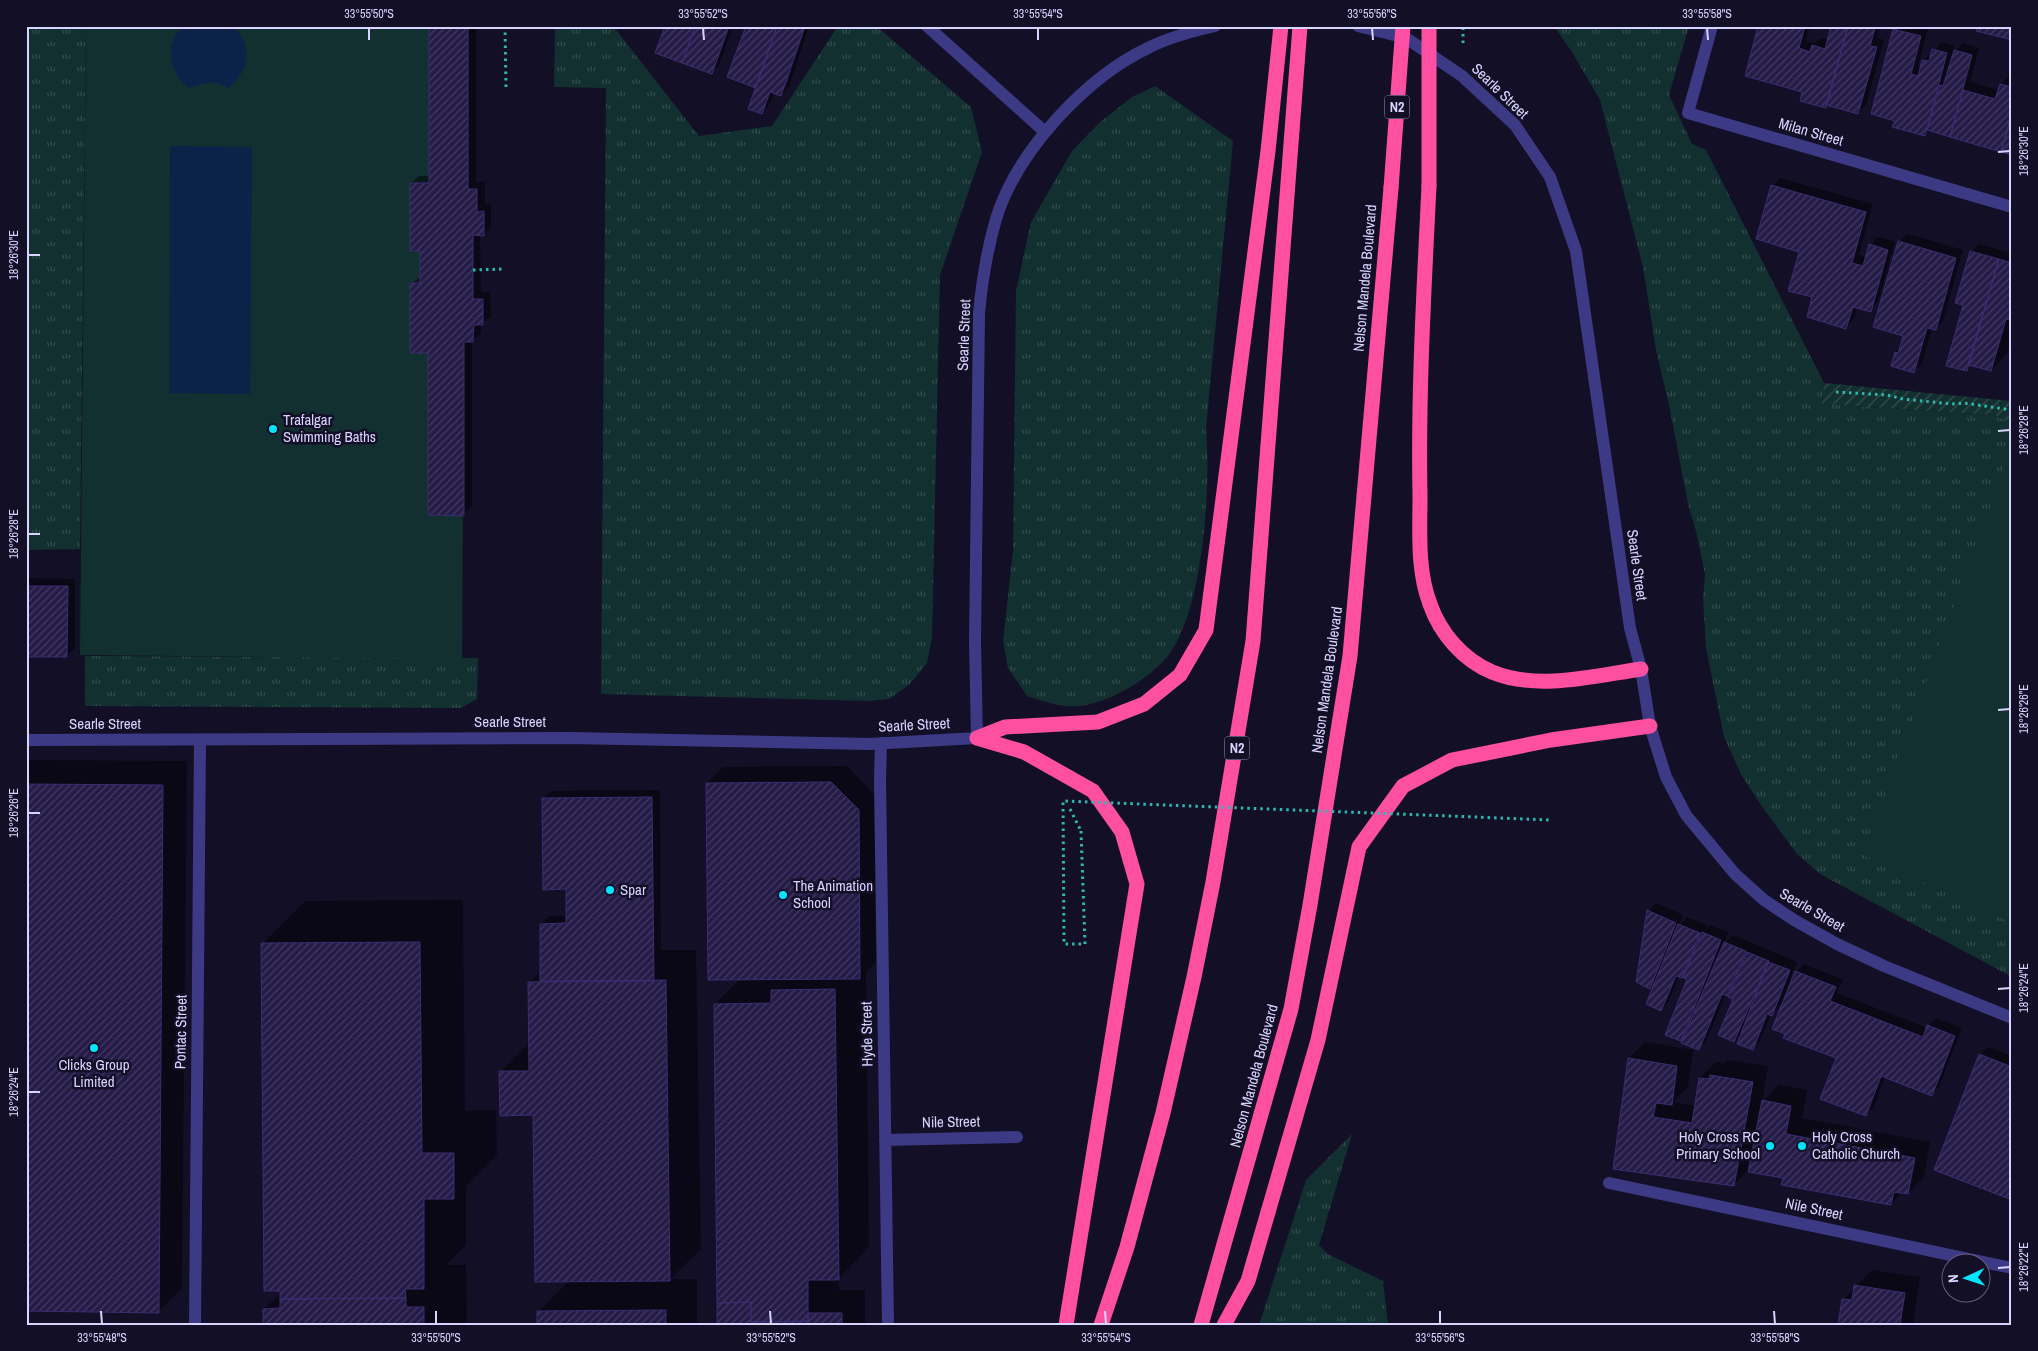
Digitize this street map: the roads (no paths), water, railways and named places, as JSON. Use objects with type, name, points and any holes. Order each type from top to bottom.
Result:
[{"type":"highway","points":[[977,738],[1005,727],[1098,722],[1144,704],[1180,675],[1206,630],[1268,151],[1281,26]]},
{"type":"highway","name":"N2","points":[[1101,1325],[1127,1247],[1163,1112],[1214,882],[1236,756],[1253,641],[1300,26]]},
{"type":"highway","name":"Nelson Mandela Boulevard","points":[[1201,1325],[1291,1009],[1312,896],[1350,656],[1404,26]]},
{"type":"highway","points":[[1429,26],[1429,186],[1419,464],[1421,569],[1430,604],[1446,636],[1468,659],[1492,672],[1522,680],[1551,680],[1641,669]]},
{"type":"highway","points":[[1224,1325],[1248,1281],[1318,1040],[1359,847],[1403,786],[1452,760],[1551,740],[1650,726]]},
{"type":"highway","points":[[977,738],[1024,752],[1093,791],[1122,832],[1137,884],[1066,1325]]},
{"type":"street","points":[[927,26],[1045,132]]},
{"type":"street","name":"Searle Street","points":[[26,740],[571,738],[881,743],[977,738],[976,582],[979,323],[983,269],[997,218],[1015,176],[1045,132],[1093,82],[1149,47],[1188,32],[1215,26]]},
{"type":"street","name":"Searle Street","points":[[1358,26],[1406,38],[1462,76],[1515,125],[1550,177],[1576,251],[1630,628],[1641,669],[1650,726],[1666,777],[1686,815],[1735,874],[1764,900],[1794,920],[1845,947],[1947,993],[2012,1018]]},
{"type":"street","name":"Milan Street","points":[[1712,26],[1688,113],[2012,207]]},
{"type":"street","name":"Pontac Street","points":[[195,1325],[200,740]]},
{"type":"street","name":"Hyde Street","points":[[881,743],[888,1325]]},
{"type":"street","name":"Nile Street","points":[[885,1140],[1017,1137]]},
{"type":"street","name":"Nile Street","points":[[1609,1183],[2012,1268]]},
{"type":"water","points":[[184,26],[233,26],[240,34],[246,50],[245,66],[236,81],[229,88],[213,83],[204,83],[188,88],[176,74],[171,57],[171,49],[177,33]]},
{"type":"water","points":[[170,146],[252,147],[250,394],[169,393]]},
{"type":"place","name":"Trafalgar Swimming Baths","points":[[273,429]]},
{"type":"place","name":"Spar","points":[[610,890]]},
{"type":"place","name":"The Animation School","points":[[783,895]]},
{"type":"place","name":"Clicks Group Limited","points":[[94,1048]]},
{"type":"place","name":"Holy Cross RC Primary School","points":[[1770,1146]]},
{"type":"place","name":"Holy Cross Catholic Church","points":[[1802,1146]]}]
